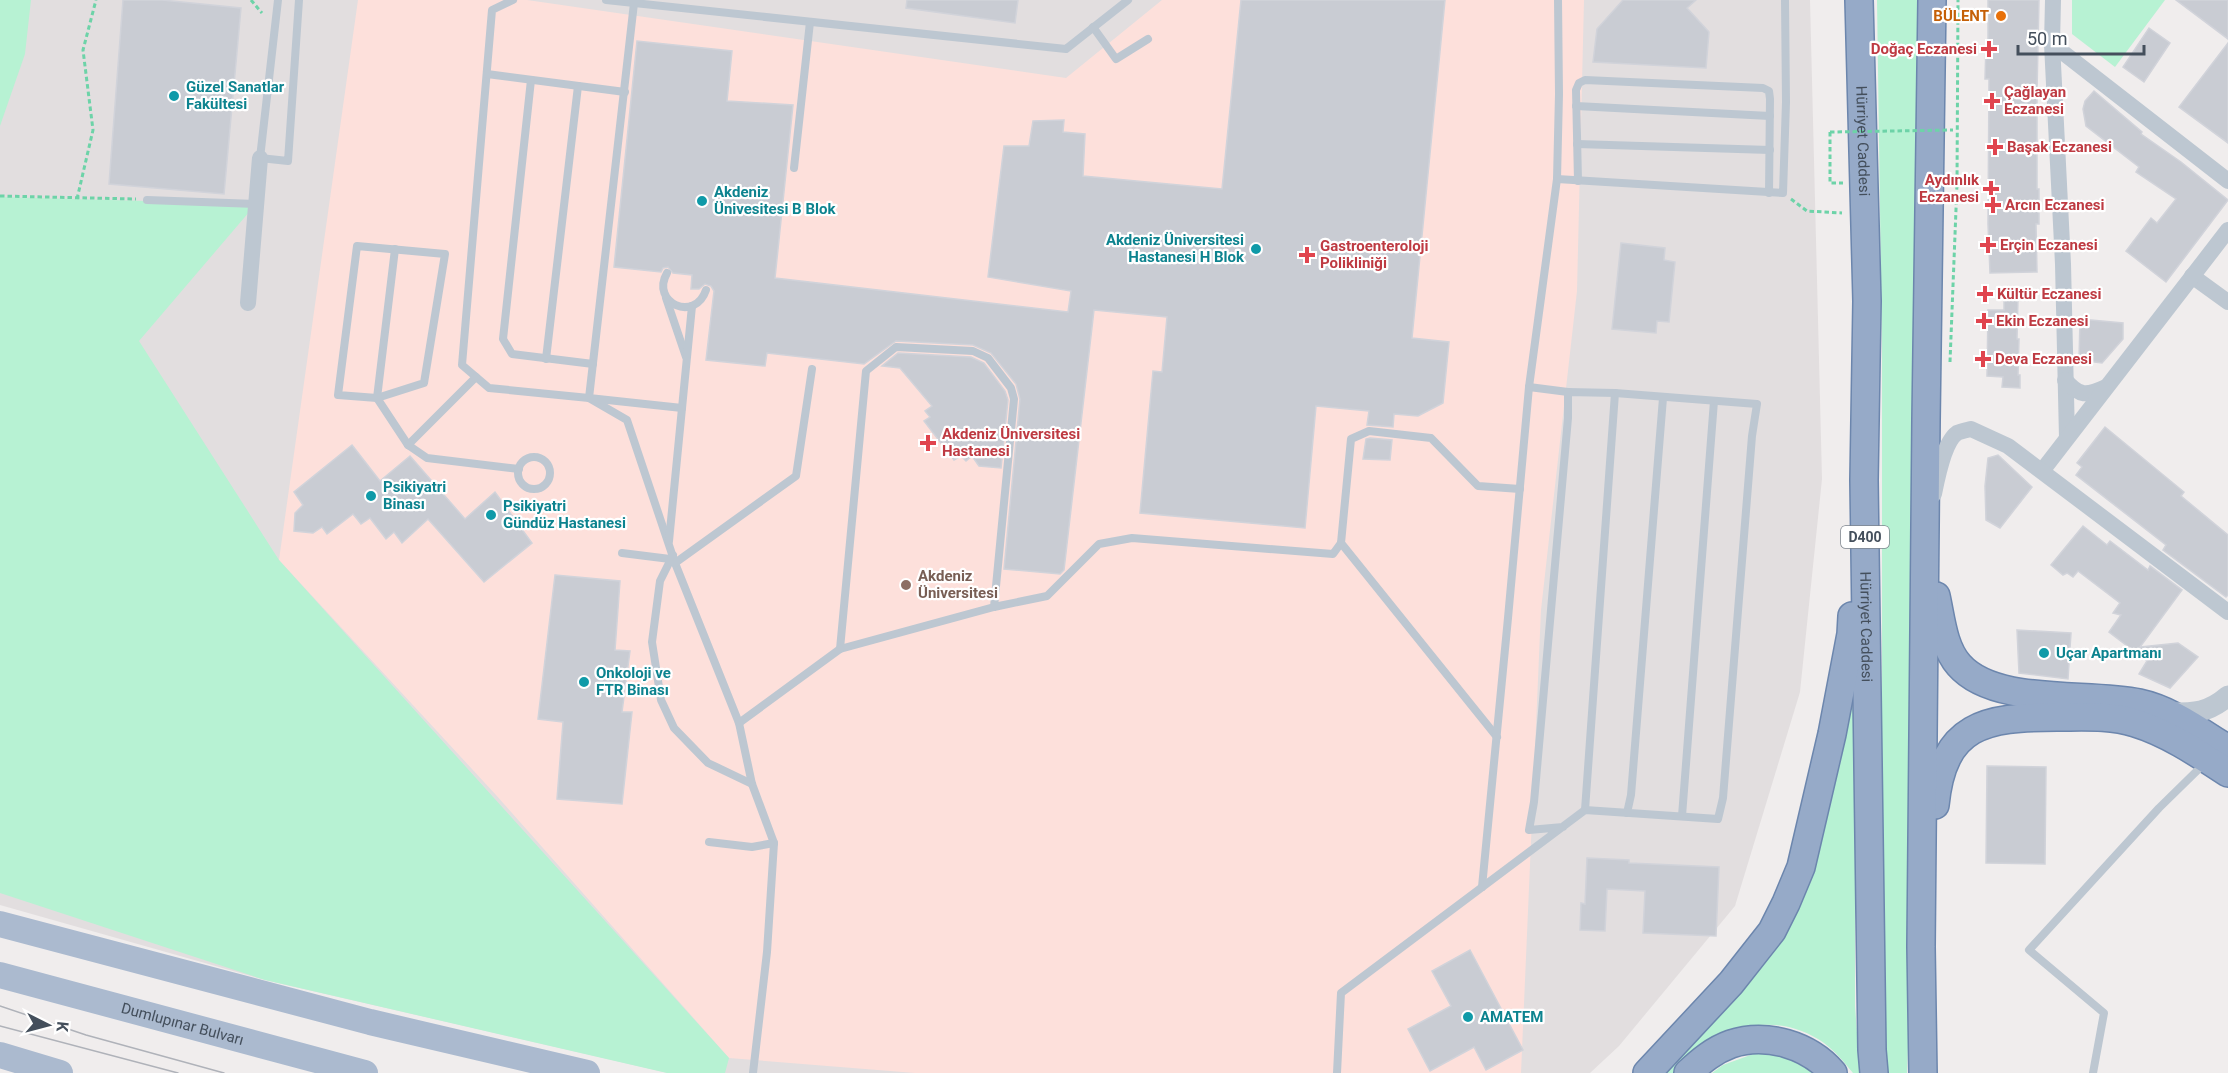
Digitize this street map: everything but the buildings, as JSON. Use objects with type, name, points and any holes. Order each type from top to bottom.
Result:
[{"type":"highway","name":"Hürriyet Caddesi","points":[[1859,0],[1867,301],[1864,480],[1874,1073]]},
{"type":"highway","points":[[1867,301],[1869,0]]},
{"type":"highway","points":[[1925,0],[1928,266]]},
{"type":"highway","points":[[1923,1073],[1921,947],[1932,0]]},
{"type":"highway","points":[[1647,1073],[1731,983],[1772,931],[1801,867],[1832,734],[1851,634],[1864,480]]},
{"type":"highway","points":[[1925,536],[1942,627],[1949,648],[1959,665],[1982,682],[2013,692],[2107,697],[2142,703],[2169,713],[2221,761]]},
{"type":"highway","points":[[1921,947],[1937,782],[1946,756],[1958,741],[1980,726],[2018,717],[2102,717],[2134,722],[2221,761]]},
{"type":"highway","points":[[1688,1073],[1707,1056],[1731,1044],[1758,1040],[1784,1042],[1809,1052],[1833,1073]]},
{"type":"main road","points":[[0,924],[370,1022],[587,1073]]},
{"type":"main road","name":"Dumlupınar Bulvarı","points":[[0,975],[365,1073]]},
{"type":"main road","points":[[489,1049],[530,1073]]},
{"type":"main road","points":[[0,1055],[60,1073]]},
{"type":"street","points":[[2053,0],[2052,44],[2063,264],[2067,438]]},
{"type":"street","points":[[2052,44],[2228,181]]},
{"type":"street","points":[[248,303],[260,158]]},
{"type":"street","points":[[2042,471],[2228,230]]},
{"type":"street","points":[[2192,276],[2228,302]]},
{"type":"street","points":[[2066,380],[2074,390],[2083,394],[2107,387]]},
{"type":"street","points":[[1925,536],[1945,452],[1957,433],[1971,429],[2008,446],[2228,612]]},
{"type":"street","points":[[2169,713],[2204,711],[2228,696]]},
{"type":"lane","points":[[278,0],[260,158],[288,160],[298,0]]},
{"type":"lane","points":[[513,0],[492,10],[462,365],[489,388],[682,408]]},
{"type":"lane","points":[[606,0],[649,2],[810,22],[1066,48],[1128,0]]},
{"type":"lane","points":[[1482,887],[1529,387],[1557,180],[1558,0]]},
{"type":"lane","points":[[1557,180],[1783,193],[1786,102],[1785,0]]},
{"type":"lane","points":[[589,398],[634,3]]},
{"type":"lane","points":[[794,168],[810,22]]},
{"type":"lane","points":[[1093,27],[1116,59],[1148,39]]},
{"type":"lane","points":[[1850,39],[1862,119]]},
{"type":"lane","points":[[487,74],[625,92]]},
{"type":"lane","points":[[531,80],[503,339],[512,354],[593,364]]},
{"type":"lane","points":[[1578,181],[1576,106],[1578,83],[1585,80],[1763,88],[1769,92],[1769,193]]},
{"type":"lane","points":[[546,359],[578,86]]},
{"type":"lane","points":[[1576,106],[1770,116]]},
{"type":"lane","points":[[1577,144],[1770,150]]},
{"type":"lane","points":[[147,200],[256,204]]},
{"type":"lane","points":[[357,246],[445,254],[424,383],[377,398],[338,395],[357,246]]},
{"type":"lane","points":[[395,249],[377,398],[408,445],[427,458],[519,469]]},
{"type":"lane","points":[[667,273],[663,282],[666,296],[687,361]]},
{"type":"lane","points":[[666,296],[676,306],[692,306],[702,299],[706,290]]},
{"type":"lane","points":[[669,544],[692,306]]},
{"type":"lane","points":[[840,649],[866,371],[896,347],[973,351],[988,358],[1011,388],[1014,399],[994,607]]},
{"type":"lane","points":[[752,784],[708,763],[674,728],[661,700],[652,642],[660,581],[673,559],[796,476],[812,369]]},
{"type":"lane","points":[[408,445],[476,377]]},
{"type":"lane","points":[[1337,1073],[1341,993],[1585,810],[1718,819],[1723,798],[1756,404],[1615,393],[1568,392],[1529,387]]},
{"type":"lane","points":[[1563,827],[1529,830],[1534,802],[1560,511],[1568,392]]},
{"type":"lane","points":[[1585,810],[1615,393]]},
{"type":"lane","points":[[589,398],[627,420],[673,559],[740,723],[752,784],[774,843],[767,952],[753,1073]]},
{"type":"lane","points":[[1627,813],[1632,783],[1663,398]]},
{"type":"lane","points":[[1682,816],[1714,401]]},
{"type":"lane","points":[[740,723],[840,649],[994,607],[1047,596],[1099,544],[1132,538],[1333,554],[1341,543],[1351,439],[1369,431],[1431,438],[1478,486],[1520,489]]},
{"type":"lane","points":[[1341,543],[1497,737]]},
{"type":"lane","points":[[622,554],[673,559]]},
{"type":"lane","points":[[2093,1073],[2104,1013],[2029,950],[2152,817],[2221,761]]},
{"type":"lane","points":[[709,842],[752,847],[774,843]]},
{"type":"path","points":[[77,199],[93,130],[83,50],[96,0]]},
{"type":"path","points":[[251,0],[262,13]]},
{"type":"path","points":[[1950,366],[1957,174],[1959,0]]},
{"type":"path","points":[[1844,183],[1830,183],[1830,132],[1953,130]]},
{"type":"path","points":[[1783,193],[1807,212],[1842,213]]},
{"type":"path","points":[[0,196],[147,200]]},
{"type":"shaded area","name":"Akdeniz Üniversitesi Hastanesi","points":[[0,0],[1810,0],[1822,479],[1800,692],[1735,906],[1619,1046],[1590,1073],[668,1073],[265,980],[0,905]]},
{"type":"shaded area","name":"Akdeniz Üniversitesi Hastanesi","points":[[358,0],[527,0],[1066,78],[1162,0],[1584,0],[1577,291],[1541,610],[1521,1073],[915,1073],[729,1058],[496,795],[279,560]]},
{"type":"green space","points":[[0,0],[31,0],[25,54],[0,126]]},
{"type":"green space","points":[[1877,0],[1918,0],[1911,972],[1907,1073],[1888,1073],[1882,971],[1882,350]]},
{"type":"green space","points":[[2072,0],[2165,0],[2115,67],[2072,34]]},
{"type":"green space","points":[[0,197],[256,204],[139,341],[279,560],[729,1058],[725,1073],[667,1073],[265,980],[0,893]]},
{"type":"green space","points":[[1852,704],[1855,724],[1855,1006],[1860,1073],[1853,1073],[1828,1046],[1805,1032],[1784,1026],[1764,1025],[1743,1027],[1724,1034],[1705,1044],[1688,1057],[1674,1073],[1664,1073],[1739,993],[1780,941]]},
{"type":"green space","points":[[1756,1053],[1788,1058],[1816,1073],[1712,1073],[1723,1065]]},
{"type":"tram line","points":[[0,1006],[86,1035],[224,1073]]},
{"type":"tram line","points":[[0,1026],[178,1073]]},
{"type":"place","name":"BÜLENT","points":[[2001,16]]},
{"type":"place","name":"Doğaç Eczanesi","points":[[1989,49]]},
{"type":"place","name":"Güzel Sanatlar Fakültesi","points":[[174,96]]},
{"type":"place","name":"Çağlayan Eczanesi","points":[[1992,101]]},
{"type":"place","name":"Başak Eczanesi","points":[[1995,147]]},
{"type":"place","name":"Aydınlık Eczanesi","points":[[1991,189]]},
{"type":"place","name":"Akdeniz Ünivesitesi B Blok","points":[[702,201]]},
{"type":"place","name":"Arcın Eczanesi","points":[[1993,205]]},
{"type":"place","name":"Erçin Eczanesi","points":[[1988,245]]},
{"type":"place","name":"Akdeniz Üniversitesi Hastanesi H Blok","points":[[1256,249]]},
{"type":"place","name":"Gastroenteroloji Polikliniği","points":[[1307,255]]},
{"type":"place","name":"Kültür Eczanesi","points":[[1985,294]]},
{"type":"place","name":"Ekin Eczanesi","points":[[1984,321]]},
{"type":"place","name":"Deva Eczanesi","points":[[1983,359]]},
{"type":"place","name":"Akdeniz Üniversitesi Hastanesi","points":[[928,443]]},
{"type":"place","name":"Psikiyatri Binası","points":[[371,496]]},
{"type":"place","name":"Psikiyatri Gündüz Hastanesi","points":[[491,515]]},
{"type":"place","name":"Akdeniz Üniversitesi","points":[[906,585]]},
{"type":"place","name":"Uçar Apartmanı","points":[[2044,653]]},
{"type":"place","name":"Onkoloji ve FTR Binası","points":[[584,682]]},
{"type":"place","name":"AMATEM","points":[[1468,1017]]}]
